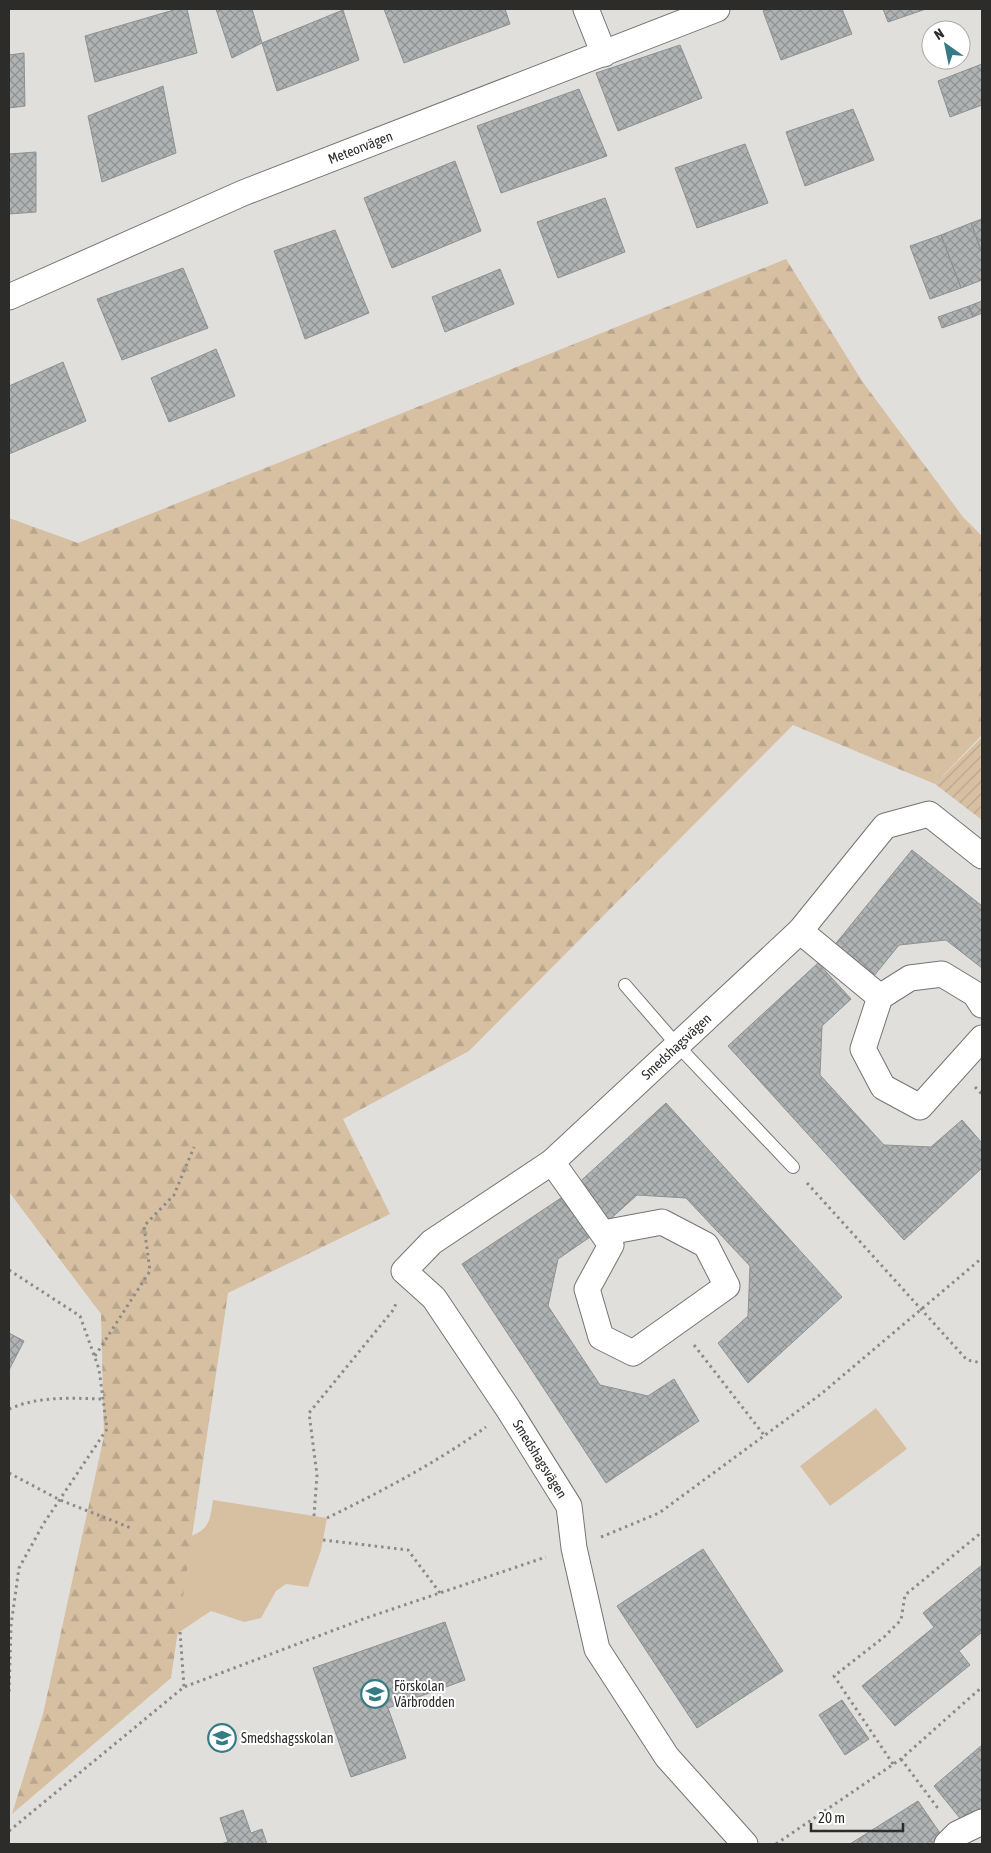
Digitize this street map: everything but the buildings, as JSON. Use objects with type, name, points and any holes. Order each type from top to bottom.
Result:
[{"type":"street","points":[[586,9],[604,54]]},
{"type":"street","name":"Meteorvägen","points":[[9,296],[243,193],[717,9]]},
{"type":"street","name":"Smedshagsvägen","points":[[745,1844],[667,1757],[597,1649],[574,1548],[569,1506],[510,1410],[434,1298],[404,1271],[432,1242],[552,1162],[800,931],[885,826],[929,814],[982,856]]},
{"type":"street","points":[[800,931],[880,997]]},
{"type":"street","points":[[982,1005],[975,994],[942,974],[910,978],[880,997],[863,1049],[883,1087],[920,1107],[982,1038]]},
{"type":"street","points":[[552,1162],[611,1245],[587,1289],[601,1337],[632,1353],[727,1286],[706,1245],[662,1222],[603,1233]]},
{"type":"street","points":[[952,1839],[982,1822]]},
{"type":"lane","points":[[626,985],[677,1045],[793,1167]]},
{"type":"path","points":[[94,1357],[150,1271],[144,1226],[174,1194],[194,1147]]},
{"type":"path","points":[[793,1167],[967,1360],[982,1364]]},
{"type":"path","points":[[9,1831],[184,1687],[366,1618],[574,1548],[659,1513],[821,1394],[982,1258]]},
{"type":"path","points":[[9,1270],[80,1316],[99,1369],[107,1428],[19,1568],[11,1625],[9,1694]]},
{"type":"path","points":[[314,1516],[317,1475],[309,1413],[394,1308],[404,1271]]},
{"type":"path","points":[[676,1322],[764,1435]]},
{"type":"path","points":[[9,1409],[27,1401],[54,1398],[102,1399]]},
{"type":"path","points":[[326,1518],[386,1489],[456,1449],[510,1410]]},
{"type":"path","points":[[9,1473],[60,1500],[131,1528]]},
{"type":"path","points":[[893,1764],[834,1676],[884,1637],[901,1620],[905,1595],[982,1532]]},
{"type":"path","points":[[323,1540],[408,1550],[440,1593]]},
{"type":"path","points":[[180,1632],[184,1687]]},
{"type":"path","points":[[776,1844],[901,1759],[982,1687]]},
{"type":"path","points":[[901,1759],[952,1839]]},
{"type":"green space","points":[[786,259],[862,381],[963,517],[982,536],[982,735],[935,784],[793,725],[469,1051],[343,1119],[390,1214],[228,1293],[171,1678],[12,1814],[43,1714],[104,1436],[101,1314],[9,1192],[9,518],[78,543]]},
{"type":"green space","points":[[982,737],[982,820],[935,784]]},
{"type":"green space","points":[[876,1408],[907,1449],[830,1506],[800,1466]]},
{"type":"green space","points":[[213,1500],[327,1518],[321,1550],[308,1587],[286,1584],[276,1591],[261,1618],[244,1622],[211,1611],[169,1639],[189,1537],[201,1531],[208,1523]]},
{"type":"place","name":"Förskolan Vårbrodden","points":[[375,1694]]},
{"type":"place","name":"Smedshagsskolan","points":[[222,1738]]}]
